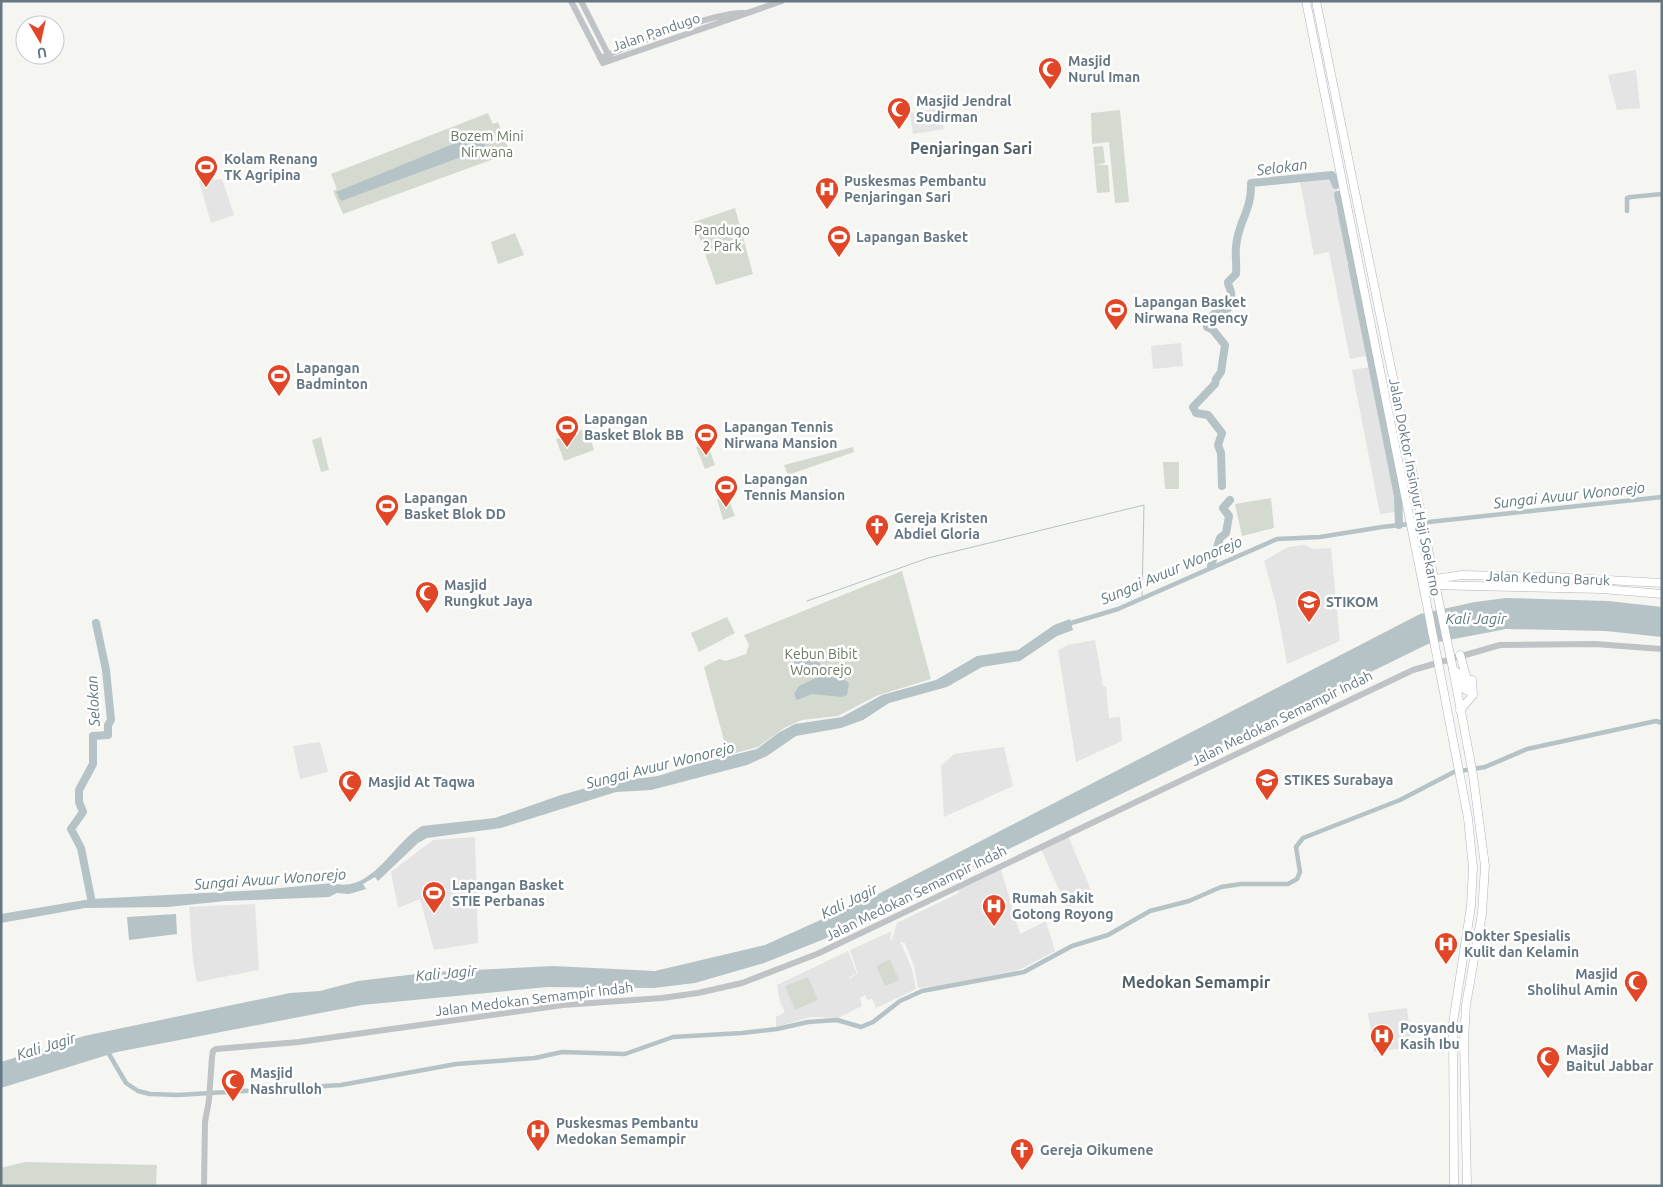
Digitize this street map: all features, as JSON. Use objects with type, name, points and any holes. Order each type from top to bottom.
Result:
[{"type":"main road","name":"Jalan Doktor Insinyur Haji Soekarno","points":[[1306,1],[1424,588],[1469,827],[1473,876],[1471,906],[1453,1023],[1452,1125],[1454,1186]]},
{"type":"main road","name":"Jalan Doktor Insinyur Haji Soekarno","points":[[1316,1],[1453,669],[1473,775],[1485,866],[1482,913],[1465,1020],[1464,1124],[1467,1186]]},
{"type":"main road","points":[[1340,168],[1344,169],[1349,166]]},
{"type":"main road","points":[[1343,182],[1347,178],[1352,181]]},
{"type":"main road","name":"Jalan Kedung Baruk","points":[[1434,582],[1462,575],[1662,583]]},
{"type":"main road","points":[[1643,592],[1644,581]]},
{"type":"main road","points":[[1424,588],[1434,582]]},
{"type":"main road","name":"Jalan Kedung Baruk","points":[[1434,582],[1662,594]]},
{"type":"main road","points":[[1453,669],[1460,674],[1464,689],[1468,691],[1469,686],[1462,655]]},
{"type":"main road","points":[[1460,710],[1470,701],[1474,691],[1462,655]]},
{"type":"main road","points":[[1452,1125],[1458,1128],[1464,1124]]},
{"type":"main road","points":[[1453,1143],[1459,1140],[1465,1141]]},
{"type":"street","name":"Jalan Pandugo","points":[[571,1],[601,60],[698,23],[731,14],[745,14],[782,1]]},
{"type":"street","points":[[581,1],[610,57]]},
{"type":"street","name":"Jalan Medokan Semampir Indah","points":[[204,1186],[205,1122],[210,1100],[214,1050],[299,1042],[563,1005],[662,998],[742,983],[775,972],[849,940],[1413,670],[1500,645],[1595,644],[1662,649]]},
{"type":"shaded area","points":[[1636,70],[1640,108],[1617,110],[1608,75]]},
{"type":"shaded area","points":[[941,108],[944,129],[913,134],[910,113]]},
{"type":"shaded area","points":[[1334,174],[1371,355],[1350,359],[1329,252],[1314,255],[1299,177]]},
{"type":"shaded area","points":[[211,178],[215,180],[222,179],[234,215],[211,223],[199,181]]},
{"type":"shaded area","points":[[1181,343],[1183,366],[1153,369],[1151,346]]},
{"type":"shaded area","points":[[1371,367],[1377,371],[1404,511],[1380,514],[1352,370]]},
{"type":"shaded area","name":"STIKOM","points":[[1305,545],[1313,549],[1331,548],[1340,641],[1287,664],[1276,604],[1264,561],[1288,547]]},
{"type":"shaded area","points":[[1095,640],[1103,686],[1106,687],[1109,718],[1120,717],[1122,741],[1076,762],[1058,650],[1068,645]]},
{"type":"shaded area","points":[[320,742],[328,772],[300,779],[293,746]]},
{"type":"shaded area","points":[[1004,747],[1013,786],[944,817],[941,766],[954,754]]},
{"type":"shaded area","points":[[1068,836],[1091,890],[1086,892],[1089,897],[1067,908],[1041,849]]},
{"type":"shaded area","points":[[475,837],[478,943],[434,950],[420,899],[398,908],[391,872],[433,840]]},
{"type":"shaded area","points":[[1000,866],[1020,934],[1046,921],[1055,951],[1021,969],[947,985],[918,988],[914,966],[905,943],[892,939],[897,923],[959,893],[958,887]]},
{"type":"shaded area","points":[[255,904],[259,970],[197,982],[193,960],[189,907]]},
{"type":"shaded area","points":[[892,931],[890,940],[899,940],[912,969],[916,989],[876,1008],[872,998],[868,1000],[865,995],[860,998],[862,1006],[838,1018],[810,1017],[776,1027],[776,1017],[785,1012],[780,1002],[777,985],[848,951],[857,974],[849,977],[852,984],[850,978],[858,974],[850,950]]},
{"type":"shaded area","points":[[1407,1008],[1412,1047],[1374,1052],[1368,1013]]},
{"type":"green space","points":[[1120,110],[1129,202],[1115,203],[1109,142],[1092,144],[1091,113]]},
{"type":"green space","name":"Bozem Mini Nirwana","points":[[488,113],[493,124],[498,122],[510,153],[343,214],[333,191],[337,189],[331,174]]},
{"type":"green space","points":[[1103,146],[1105,163],[1096,165],[1108,165],[1110,192],[1097,193],[1093,147]]},
{"type":"green space","name":"Pandugo 2 Park","points":[[735,208],[753,274],[716,285],[694,222]]},
{"type":"green space","points":[[515,233],[524,255],[498,264],[491,242]]},
{"type":"green space","points":[[587,428],[594,450],[564,461],[556,439]]},
{"type":"green space","points":[[321,437],[329,470],[321,472],[312,440]]},
{"type":"green space","name":"Lapangan Tennis Nirwana Mansion","points":[[707,443],[715,465],[705,469],[696,447]]},
{"type":"green space","points":[[853,447],[854,452],[788,475],[784,465]]},
{"type":"green space","points":[[1163,462],[1179,462],[1179,489],[1165,489]]},
{"type":"green space","name":"Lapangan Tennis Mansion","points":[[727,495],[735,516],[723,520],[717,499]]},
{"type":"green space","points":[[1271,498],[1274,528],[1242,536],[1235,504]]},
{"type":"green space","name":"Kebun Bibit Wonorejo","points":[[902,571],[931,679],[876,696],[838,716],[802,720],[784,728],[758,747],[728,755],[704,667],[719,659],[726,661],[746,654],[749,645],[744,635]]},
{"type":"green space","points":[[727,617],[735,633],[699,652],[691,633]]},
{"type":"green space","points":[[890,959],[899,980],[885,986],[876,966]]},
{"type":"green space","points":[[808,977],[818,1000],[795,1010],[785,986]]},
{"type":"green space","points":[[25,1162],[157,1165],[156,1186],[1,1186],[1,1168]]},
{"type":"water","points":[[480,133],[486,148],[341,201],[336,192]]},
{"type":"water","name":"Kali Jagir","points":[[1506,598],[1608,601],[1662,607],[1662,637],[1606,631],[1506,629],[1428,644],[827,938],[764,963],[695,983],[654,988],[548,987],[362,1005],[117,1052],[1,1088],[1,1062],[84,1036],[290,993],[320,991],[358,981],[433,972],[553,966],[655,971],[765,945],[878,894],[1420,614],[1475,602]]},
{"type":"water","name":"Sungai Avuur Wonorejo","points":[[1070,619],[1073,630],[1057,636],[1020,661],[982,667],[947,687],[889,703],[863,720],[841,728],[796,736],[767,756],[747,765],[651,790],[616,792],[501,828],[427,838],[418,843],[378,881],[375,877],[363,884],[366,889],[349,894],[337,893],[329,897],[225,901],[168,907],[85,908],[1,923],[1,914],[91,899],[260,890],[332,883],[346,885],[359,881],[371,874],[412,833],[422,826],[495,818],[561,795],[604,783],[658,776],[696,764],[757,749],[778,733],[795,724],[842,717],[882,695],[936,680],[977,656],[1018,650],[1054,625]]},
{"type":"water","points":[[794,652],[801,652],[820,663],[820,668],[808,670],[798,676],[797,666],[792,659]]},
{"type":"water","points":[[822,675],[847,681],[849,684],[847,695],[842,697],[812,694],[797,700],[794,694],[799,686]]},
{"type":"water","points":[[176,914],[177,934],[129,940],[127,917]]},
{"type":"waterway","name":"Selokan","points":[[1222,486],[1221,453],[1218,445],[1222,433],[1208,415],[1196,413],[1193,407],[1215,384],[1221,372],[1225,345],[1213,330],[1207,327],[1206,322],[1214,314],[1225,311],[1230,306],[1231,292],[1228,282],[1236,274],[1237,238],[1247,209],[1251,193],[1251,183],[1332,175],[1336,185]]},
{"type":"waterway","name":"Selokan","points":[[1627,211],[1627,198],[1662,194]]},
{"type":"waterway","name":"Selokan","points":[[1338,195],[1340,204]]},
{"type":"waterway","name":"Selokan","points":[[1341,209],[1351,259]]},
{"type":"waterway","name":"Selokan","points":[[1352,265],[1369,350]]},
{"type":"waterway","name":"Selokan","points":[[1370,355],[1398,496],[1399,525]]},
{"type":"waterway","name":"Sungai Avuur Wonorejo","points":[[1068,624],[1118,609],[1277,539],[1320,537],[1382,527],[1662,497]]},
{"type":"waterway","name":"Selokan","points":[[1211,566],[1220,538],[1226,533],[1229,516],[1223,508],[1230,500]]},
{"type":"waterway","points":[[807,601],[928,558],[1144,505],[1142,598]]},
{"type":"waterway","name":"Selokan","points":[[92,903],[81,848],[71,829],[83,812],[79,802],[79,790],[93,764],[93,736],[108,735],[108,725],[111,720],[106,670],[96,623]]},
{"type":"waterway","points":[[109,1054],[126,1083],[138,1091],[150,1094],[178,1095],[341,1085],[456,1064],[535,1058],[562,1052],[625,1054],[673,1037],[742,1033],[777,1029],[808,1022],[837,1020],[861,1027],[873,1022],[900,1001],[922,991],[1024,972],[1072,946],[1108,935],[1150,911],[1189,901],[1221,887],[1241,884],[1288,884],[1297,879],[1300,872],[1296,847],[1303,838],[1400,800],[1454,772],[1485,767],[1527,749],[1656,721],[1662,723]]},
{"type":"place","name":"Masjid Nurul Iman","points":[[1050,90]]},
{"type":"place","name":"Masjid Jendral Sudirman","points":[[899,130]]},
{"type":"place","name":"Kolam Renang TK Agripina","points":[[206,188]]},
{"type":"place","name":"Puskesmas Pembantu Penjaringan Sari","points":[[827,210]]},
{"type":"place","name":"Lapangan Basket","points":[[839,258]]},
{"type":"place","name":"Lapangan Basket Nirwana Regency","points":[[1116,331]]},
{"type":"place","name":"Lapangan Badminton","points":[[279,397]]},
{"type":"place","name":"Lapangan Basket Blok BB","points":[[567,448]]},
{"type":"place","name":"Lapangan Tennis Nirwana Mansion","points":[[706,456]]},
{"type":"place","name":"Lapangan Tennis Mansion","points":[[726,508]]},
{"type":"place","name":"Lapangan Basket Blok DD","points":[[387,527]]},
{"type":"place","name":"Gereja Kristen Abdiel Gloria","points":[[877,547]]},
{"type":"place","name":"Masjid Rungkut Jaya","points":[[427,614]]},
{"type":"place","name":"STIKOM","points":[[1309,623]]},
{"type":"place","name":"STIKES Surabaya","points":[[1267,801]]},
{"type":"place","name":"Masjid At Taqwa","points":[[350,803]]},
{"type":"place","name":"Lapangan Basket STIE Perbanas","points":[[434,914]]},
{"type":"place","name":"Rumah Sakit Gotong Royong","points":[[994,927]]},
{"type":"place","name":"Dokter Spesialis Kulit dan Kelamin","points":[[1446,965]]},
{"type":"place","name":"Masjid Sholihul Amin","points":[[1636,1003]]},
{"type":"place","name":"Posyandu Kasih Ibu","points":[[1382,1057]]},
{"type":"place","name":"Masjid Baitul Jabbar","points":[[1548,1079]]},
{"type":"place","name":"Masjid Nashrulloh","points":[[233,1102]]},
{"type":"place","name":"Puskesmas Pembantu Medokan Semampir","points":[[538,1152]]},
{"type":"place","name":"Gereja Oikumene","points":[[1022,1171]]},
{"type":"district","name":"Penjaringan Sari","points":[[971,148]]},
{"type":"district","name":"Medokan Semampir","points":[[1196,982]]}]
